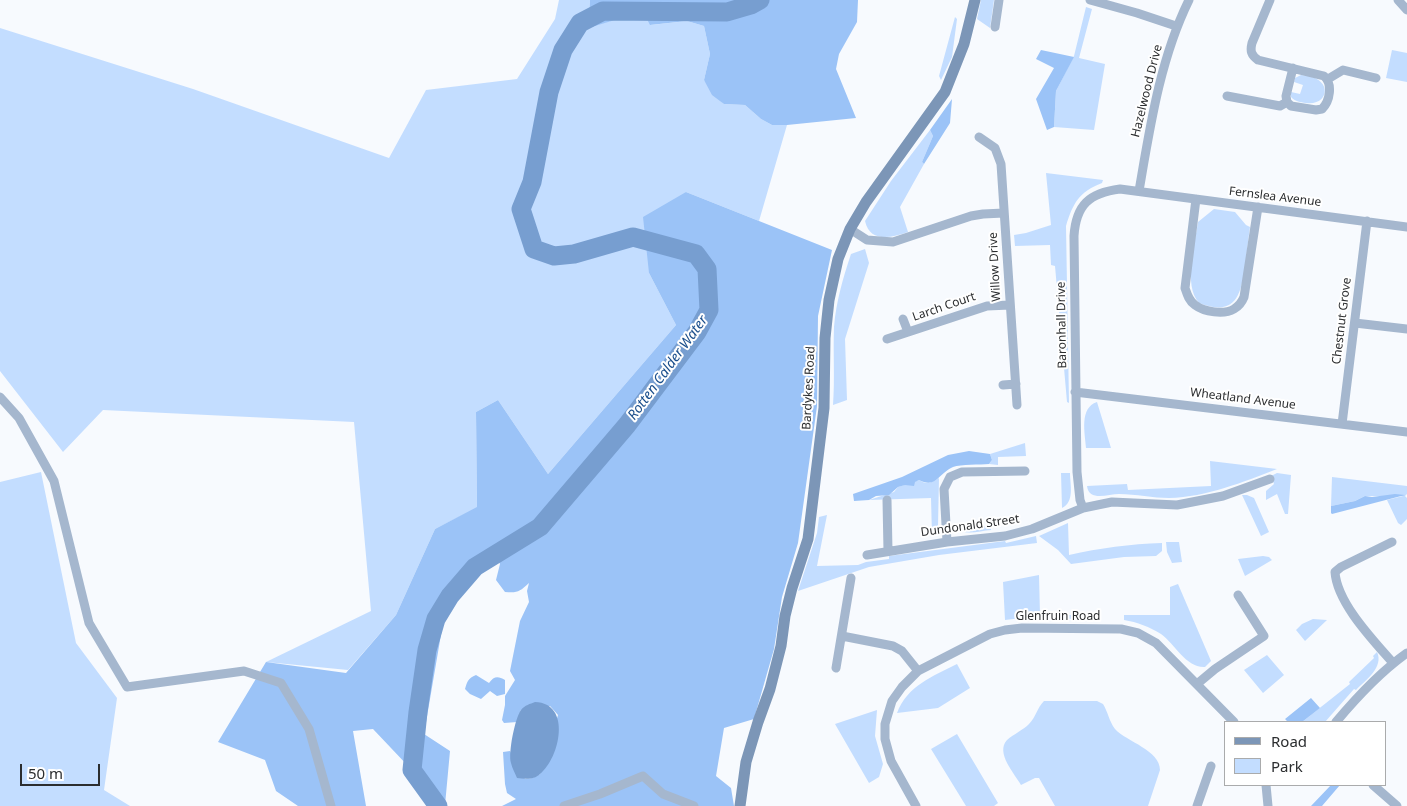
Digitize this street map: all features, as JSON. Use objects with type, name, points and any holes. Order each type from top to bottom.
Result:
[{"type":"main road","name":"Bardykes Road","points":[[740,806],[746,762],[770,689],[781,646],[785,616],[792,588],[808,539],[824,408],[825,338],[829,298],[838,259],[850,229],[866,202],[945,92],[964,44],[974,0]]},
{"type":"street","points":[[995,27],[1000,0]]},
{"type":"street","points":[[1090,0],[1176,26]]},
{"type":"street","name":"Hazelwood Drive","points":[[1139,192],[1149,132],[1176,26],[1189,0]]},
{"type":"street","points":[[1270,0],[1250,49],[1252,55],[1258,60],[1293,68],[1324,76],[1328,79],[1330,87],[1327,104],[1322,109],[1316,110],[1291,106],[1287,102],[1286,96],[1293,68]]},
{"type":"street","points":[[1398,0],[1407,10]]},
{"type":"street","points":[[1328,79],[1343,70],[1376,78]]},
{"type":"street","points":[[1227,96],[1280,106],[1287,102]]},
{"type":"street","points":[[979,137],[995,148],[1004,142]]},
{"type":"street","name":"Willow Drive","points":[[995,148],[1001,164],[1017,405]]},
{"type":"street","name":"Baronhall Drive","points":[[1083,508],[1080,500],[1078,472],[1075,223],[1086,201],[1095,195],[1108,190],[1120,189],[1139,192]]},
{"type":"street","name":"Fernslea Avenue","points":[[1139,192],[1407,227]]},
{"type":"street","points":[[1196,199],[1185,288],[1193,305],[1213,311],[1224,312],[1233,310],[1241,303],[1244,297],[1258,207]]},
{"type":"street","points":[[850,229],[867,240],[893,242],[971,216],[1004,213]]},
{"type":"street","name":"Chestnut Grove","points":[[1342,424],[1366,221]]},
{"type":"street","name":"Larch Court","points":[[887,339],[987,306],[1010,305]]},
{"type":"street","points":[[903,320],[908,332]]},
{"type":"street","points":[[1355,323],[1407,329]]},
{"type":"street","points":[[1003,385],[1016,384]]},
{"type":"street","name":"Wheatland Avenue","points":[[1076,392],[1407,432]]},
{"type":"street","points":[[0,397],[19,418],[54,482],[89,623],[127,687],[244,671],[281,683],[309,729],[331,806]]},
{"type":"street","points":[[947,542],[944,489],[950,477],[962,472],[1025,471]]},
{"type":"street","name":"Dundonald Street","points":[[866,555],[1018,533],[1083,508],[1112,502],[1178,505],[1223,496],[1270,479]]},
{"type":"street","points":[[887,500],[888,551]]},
{"type":"street","points":[[1392,542],[1341,567],[1336,572],[1336,580],[1354,618],[1393,663]]},
{"type":"street","points":[[836,668],[851,578]]},
{"type":"street","points":[[1197,684],[1215,668],[1264,636],[1238,595]]},
{"type":"street","name":"Glenfruin Road","points":[[916,806],[890,761],[885,739],[885,724],[892,702],[902,687],[918,671],[990,634],[1022,628],[1121,629],[1138,633],[1156,643],[1233,721]]},
{"type":"street","points":[[842,636],[893,646],[902,650],[918,671]]},
{"type":"street","points":[[1337,721],[1360,694],[1407,652]]},
{"type":"street","points":[[1197,806],[1211,766]]},
{"type":"street","points":[[564,806],[600,794],[643,776],[663,794],[694,806]]},
{"type":"street","points":[[1266,786],[1268,806]]},
{"type":"street","points":[[1374,786],[1397,806]]},
{"type":"green space","points":[[559,0],[590,0],[588,27],[625,17],[648,19],[651,25],[687,21],[704,26],[710,54],[704,80],[724,104],[745,105],[761,119],[772,125],[787,125],[759,221],[686,192],[649,273],[676,325],[548,474],[498,400],[476,412],[477,508],[435,529],[396,615],[348,670],[266,662],[371,611],[354,422],[103,410],[63,452],[0,371],[0,28],[193,89],[389,158],[426,90],[517,79],[555,19]]},
{"type":"green space","points":[[981,0],[994,0],[990,28],[977,19]]},
{"type":"green space","points":[[1086,7],[1092,9],[1079,58],[1105,64],[1094,130],[1054,127],[1056,91],[1074,56]]},
{"type":"green space","points":[[955,17],[957,19],[952,57],[941,80],[939,76]]},
{"type":"green space","points":[[1392,50],[1407,53],[1407,82],[1386,78]]},
{"type":"green space","points":[[1301,75],[1319,80],[1323,85],[1325,90],[1324,96],[1320,100],[1314,103],[1306,103],[1296,101],[1291,97],[1291,92],[1300,94],[1303,85],[1294,82],[1295,78]]},
{"type":"green space","points":[[930,130],[933,136],[922,162],[924,164],[900,207],[908,232],[888,237],[876,236],[871,233],[865,221],[891,181]]},
{"type":"green space","points":[[1046,173],[1103,180],[1102,183],[1082,194],[1071,211],[1066,226],[1069,403],[1067,402],[1055,266],[1051,265],[1050,245],[1015,246],[1014,235],[1051,225]]},
{"type":"green space","points":[[1214,209],[1235,212],[1250,227],[1245,266],[1238,295],[1234,301],[1221,307],[1211,307],[1199,303],[1194,295],[1191,275],[1198,222]]},
{"type":"green space","points":[[865,249],[869,263],[845,339],[847,400],[833,405],[834,327],[838,299],[851,254]]},
{"type":"green space","points":[[1097,402],[1111,448],[1086,448],[1085,415],[1091,405]]},
{"type":"green space","points":[[1025,443],[1026,456],[998,457],[998,465],[989,464],[992,460],[990,454]]},
{"type":"green space","points":[[1210,461],[1277,469],[1211,492],[1183,497],[1163,498],[1119,494],[1095,496],[1088,491],[1087,486],[1127,484],[1128,490],[1211,486]]},
{"type":"green space","points":[[41,472],[76,643],[117,698],[104,790],[130,806],[0,806],[0,482]]},
{"type":"green space","points":[[1061,473],[1070,473],[1071,487],[1069,502],[1062,508]]},
{"type":"green space","points":[[1277,473],[1291,475],[1288,514],[1285,514],[1277,494],[1266,500],[1266,491],[1274,484],[1271,476]]},
{"type":"green space","points":[[1332,477],[1407,486],[1407,494],[1405,496],[1407,498],[1407,519],[1401,525],[1398,523],[1387,500],[1403,496],[1365,496],[1355,501],[1331,506]]},
{"type":"green space","points":[[939,478],[938,526],[932,536],[931,498],[869,500],[894,492],[898,487],[919,480],[929,483]]},
{"type":"green space","points":[[1242,495],[1254,498],[1269,532],[1261,536]]},
{"type":"green space","points":[[827,515],[817,566],[858,565],[889,559],[889,556],[1005,541],[1006,543],[1036,536],[1037,543],[939,555],[869,567],[798,591],[817,533],[819,517]]},
{"type":"green space","points":[[1068,523],[1069,555],[1138,544],[1162,543],[1162,551],[1156,556],[1124,557],[1071,564],[1058,550],[1039,536]]},
{"type":"green space","points":[[991,526],[991,530],[972,532],[963,532],[955,528]]},
{"type":"green space","points":[[1166,542],[1179,542],[1182,562],[1172,563],[1167,552]]},
{"type":"green space","points":[[1269,557],[1272,560],[1245,576],[1238,559]]},
{"type":"green space","points":[[1039,575],[1040,615],[1083,615],[1083,619],[1022,618],[1005,620],[1003,582]]},
{"type":"green space","points":[[1178,584],[1211,661],[1205,667],[1192,664],[1186,660],[1157,631],[1139,623],[1124,620],[1124,615],[1170,615],[1170,587]]},
{"type":"green space","points":[[1313,619],[1327,620],[1305,641],[1296,630],[1302,624]]},
{"type":"green space","points":[[1377,652],[1379,658],[1373,673],[1356,690],[1354,689],[1326,721],[1303,721],[1350,684],[1349,682],[1374,658],[1373,656]]},
{"type":"green space","points":[[1267,655],[1284,675],[1263,693],[1244,670]]},
{"type":"green space","points":[[957,664],[970,688],[938,708],[897,713],[901,704],[914,689]]},
{"type":"green space","points":[[1044,701],[1097,701],[1103,704],[1115,729],[1149,752],[1159,763],[1160,770],[1148,806],[1055,806],[1039,778],[1021,785],[1007,763],[1003,751],[1004,745],[1007,740],[1029,724]]},
{"type":"green space","points":[[877,710],[875,736],[883,764],[879,777],[869,783],[835,724]]},
{"type":"green space","points":[[957,734],[998,803],[994,806],[966,806],[931,749]]},
{"type":"shaded area","points":[[590,0],[858,0],[857,22],[839,54],[836,69],[856,118],[772,125],[761,119],[745,105],[724,104],[712,95],[704,80],[710,54],[704,26],[687,21],[650,25],[647,19],[625,17],[588,28]]},
{"type":"shaded area","points":[[1041,50],[1074,57],[1056,91],[1054,127],[1047,130],[1036,99],[1054,68],[1036,59]]},
{"type":"shaded area","points":[[952,99],[950,123],[924,164],[922,162],[933,136],[930,130]]},
{"type":"shaded area","points":[[686,192],[832,250],[818,316],[817,406],[798,543],[782,597],[774,649],[754,719],[724,728],[716,776],[731,788],[734,806],[502,806],[516,799],[507,793],[503,752],[510,751],[525,779],[540,774],[558,715],[550,706],[521,710],[517,722],[504,723],[502,720],[505,696],[515,680],[510,671],[520,621],[529,602],[527,591],[529,583],[518,591],[505,592],[496,580],[500,564],[496,554],[450,582],[424,734],[450,751],[445,805],[373,729],[353,731],[366,806],[298,806],[276,791],[265,760],[218,742],[266,662],[346,673],[396,615],[435,529],[477,507],[476,412],[498,400],[548,474],[676,325],[649,273],[643,217]]},
{"type":"shaded area","points":[[969,451],[990,454],[992,460],[989,464],[956,466],[930,483],[919,480],[915,482],[914,486],[905,485],[898,487],[889,495],[876,496],[869,500],[854,501],[853,494],[902,477],[948,455]]},
{"type":"shaded area","points":[[1405,495],[1331,513],[1331,506],[1355,501],[1365,496]]},
{"type":"shaded area","points":[[476,675],[489,683],[496,677],[505,680],[505,694],[497,696],[490,691],[481,699],[470,694],[465,689],[467,682]]},
{"type":"shaded area","points":[[1311,698],[1320,708],[1303,721],[1287,721],[1285,719]]},
{"type":"shaded area","points":[[535,702],[547,705],[554,711],[558,721],[559,732],[557,744],[553,756],[538,776],[526,779],[517,778],[510,758],[514,728],[521,710]]},
{"type":"shaded area","points":[[1330,786],[1339,786],[1322,806],[1311,806]]},
{"type":"waterway","name":"Rotten Calder Water","points":[[438,806],[412,770],[427,650],[436,619],[450,596],[475,567],[540,527],[627,425],[697,332],[709,310],[707,269],[696,254],[633,237],[574,254],[554,256],[534,249],[521,209],[532,182],[549,92],[563,50],[580,23],[603,11],[727,12],[751,5],[760,0]]}]
